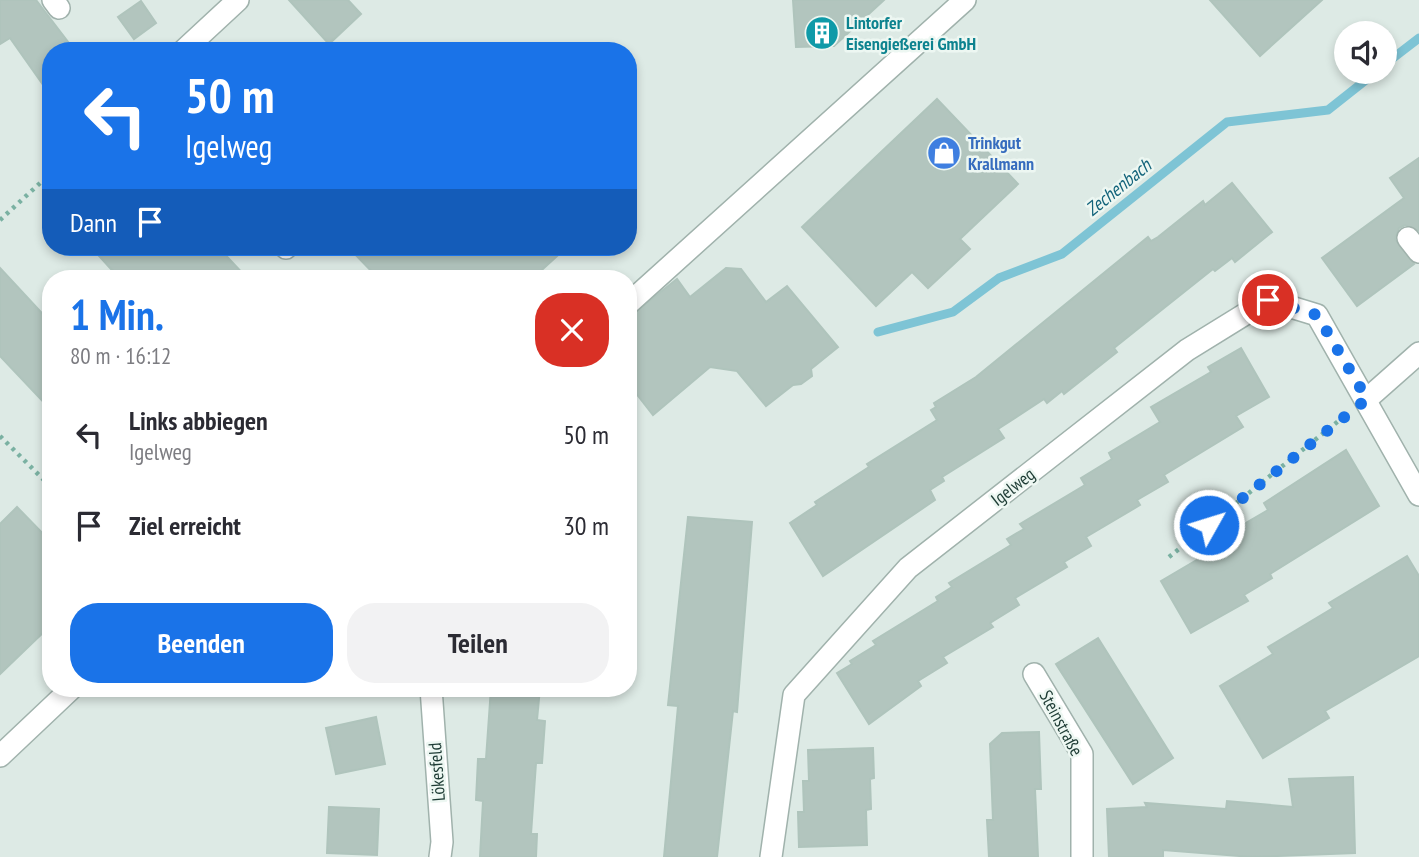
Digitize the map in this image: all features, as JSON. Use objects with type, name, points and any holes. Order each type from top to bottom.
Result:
[{"type":"street","points":[[193,42],[238,0]]},
{"type":"street","points":[[637,296],[965,0]]},
{"type":"street","name":"Igelweg","points":[[771,857],[794,695],[908,568],[1186,350],[1268,300],[1317,315],[1419,495]]},
{"type":"street","points":[[1367,399],[1419,353]]},
{"type":"street","name":"Steinstraße","points":[[1034,674],[1082,754],[1082,857]]},
{"type":"street","points":[[0,756],[62,697]]},
{"type":"street","name":"Lökesfeld","points":[[431,697],[442,842],[440,857]]},
{"type":"path","points":[[0,220],[42,181]]},
{"type":"path","points":[[1170,557],[1367,399]]},
{"type":"path","points":[[0,436],[42,478]]},
{"type":"building","points":[[0,0],[36,0],[68,42],[42,42],[42,83],[10,38],[0,44]]},
{"type":"building","points":[[289,0],[348,0],[361,14],[331,42],[327,42]]},
{"type":"building","points":[[793,0],[884,0],[834,46],[796,47]]},
{"type":"building","points":[[1210,0],[1322,0],[1260,56]]},
{"type":"building","points":[[141,1],[156,23],[134,39],[118,17]]},
{"type":"building","points":[[937,99],[1018,184],[960,239],[970,249],[928,288],[912,272],[876,306],[802,227]]},
{"type":"building","points":[[1419,158],[1419,231],[1405,225],[1399,228],[1395,239],[1414,264],[1357,306],[1322,258],[1404,198],[1390,178]]},
{"type":"building","points":[[1232,183],[1272,232],[1235,262],[1232,258],[1215,271],[1213,269],[1114,348],[1117,352],[1064,394],[1062,391],[1047,403],[1044,399],[998,429],[1004,438],[942,477],[944,481],[930,490],[935,500],[823,576],[790,523],[817,505],[815,502],[869,467],[867,464],[937,420],[931,410],[936,407],[934,403],[976,377],[1148,237],[1151,241],[1158,237],[1203,201],[1205,205]]},
{"type":"building","points":[[99,256],[226,256],[240,270],[112,270]]},
{"type":"building","points":[[357,256],[557,256],[542,270],[370,270]]},
{"type":"building","points":[[0,268],[42,313],[42,400],[0,356]]},
{"type":"building","points":[[726,268],[741,269],[766,302],[787,286],[838,347],[811,369],[812,376],[801,384],[793,385],[766,406],[737,371],[710,367],[653,415],[637,395],[637,311],[677,279],[690,297]]},
{"type":"building","points":[[1241,348],[1269,397],[1236,416],[1243,427],[1164,475],[1168,482],[1137,500],[1140,505],[1086,537],[1091,546],[1064,562],[1067,567],[1015,598],[1019,605],[990,623],[993,627],[943,657],[947,663],[918,681],[921,686],[869,724],[837,673],[852,664],[850,661],[876,645],[873,641],[938,601],[936,597],[952,587],[949,583],[1011,545],[1007,539],[1024,529],[1020,524],[1085,485],[1081,478],[1112,459],[1109,453],[1160,422],[1151,407],[1211,372],[1208,367]]},
{"type":"building","points":[[1346,450],[1379,506],[1270,574],[1272,578],[1244,595],[1248,601],[1191,633],[1161,581],[1217,548],[1213,542],[1268,510],[1264,503]]},
{"type":"building","points":[[17,507],[42,533],[42,634],[0,674],[0,524]]},
{"type":"building","points":[[688,517],[752,522],[737,712],[733,711],[717,857],[664,857],[678,706],[668,705]]},
{"type":"building","points":[[1407,556],[1419,576],[1419,656],[1325,711],[1329,718],[1263,758],[1220,686],[1273,654],[1268,647],[1333,608],[1329,603]]},
{"type":"building","points":[[1098,638],[1173,758],[1133,784],[1056,664]]},
{"type":"building","points":[[490,697],[539,697],[537,720],[545,721],[542,763],[536,763],[531,834],[537,834],[536,857],[480,857],[483,801],[476,800],[478,759],[486,759]]},
{"type":"building","points":[[376,717],[385,764],[336,774],[326,728]]},
{"type":"building","points":[[1039,732],[1041,789],[1035,789],[1038,857],[989,857],[987,820],[993,820],[990,744],[1002,733]]},
{"type":"building","points":[[873,748],[871,809],[866,810],[867,845],[799,847],[798,812],[804,812],[803,781],[809,781],[808,750]]},
{"type":"building","points":[[1353,777],[1355,853],[1252,857],[1163,850],[1163,857],[1109,857],[1107,809],[1147,807],[1145,803],[1226,809],[1227,801],[1293,807],[1289,779]]},
{"type":"building","points":[[329,807],[379,809],[377,855],[327,853]]},
{"type":"waterway","name":"Zechenbach","points":[[1397,55],[1419,38]]},
{"type":"waterway","name":"Zechenbach","points":[[878,332],[953,312],[999,278],[1062,254],[1227,122],[1328,110],[1361,84]]},
{"type":"place","name":"Lintorfer Eisengießerei GmbH","points":[[822,33]]},
{"type":"place","name":"Trinkgut Krallmann","points":[[944,153]]},
{"type":"route","points":[[1209,525],[1367,399],[1317,315],[1268,300]]}]
